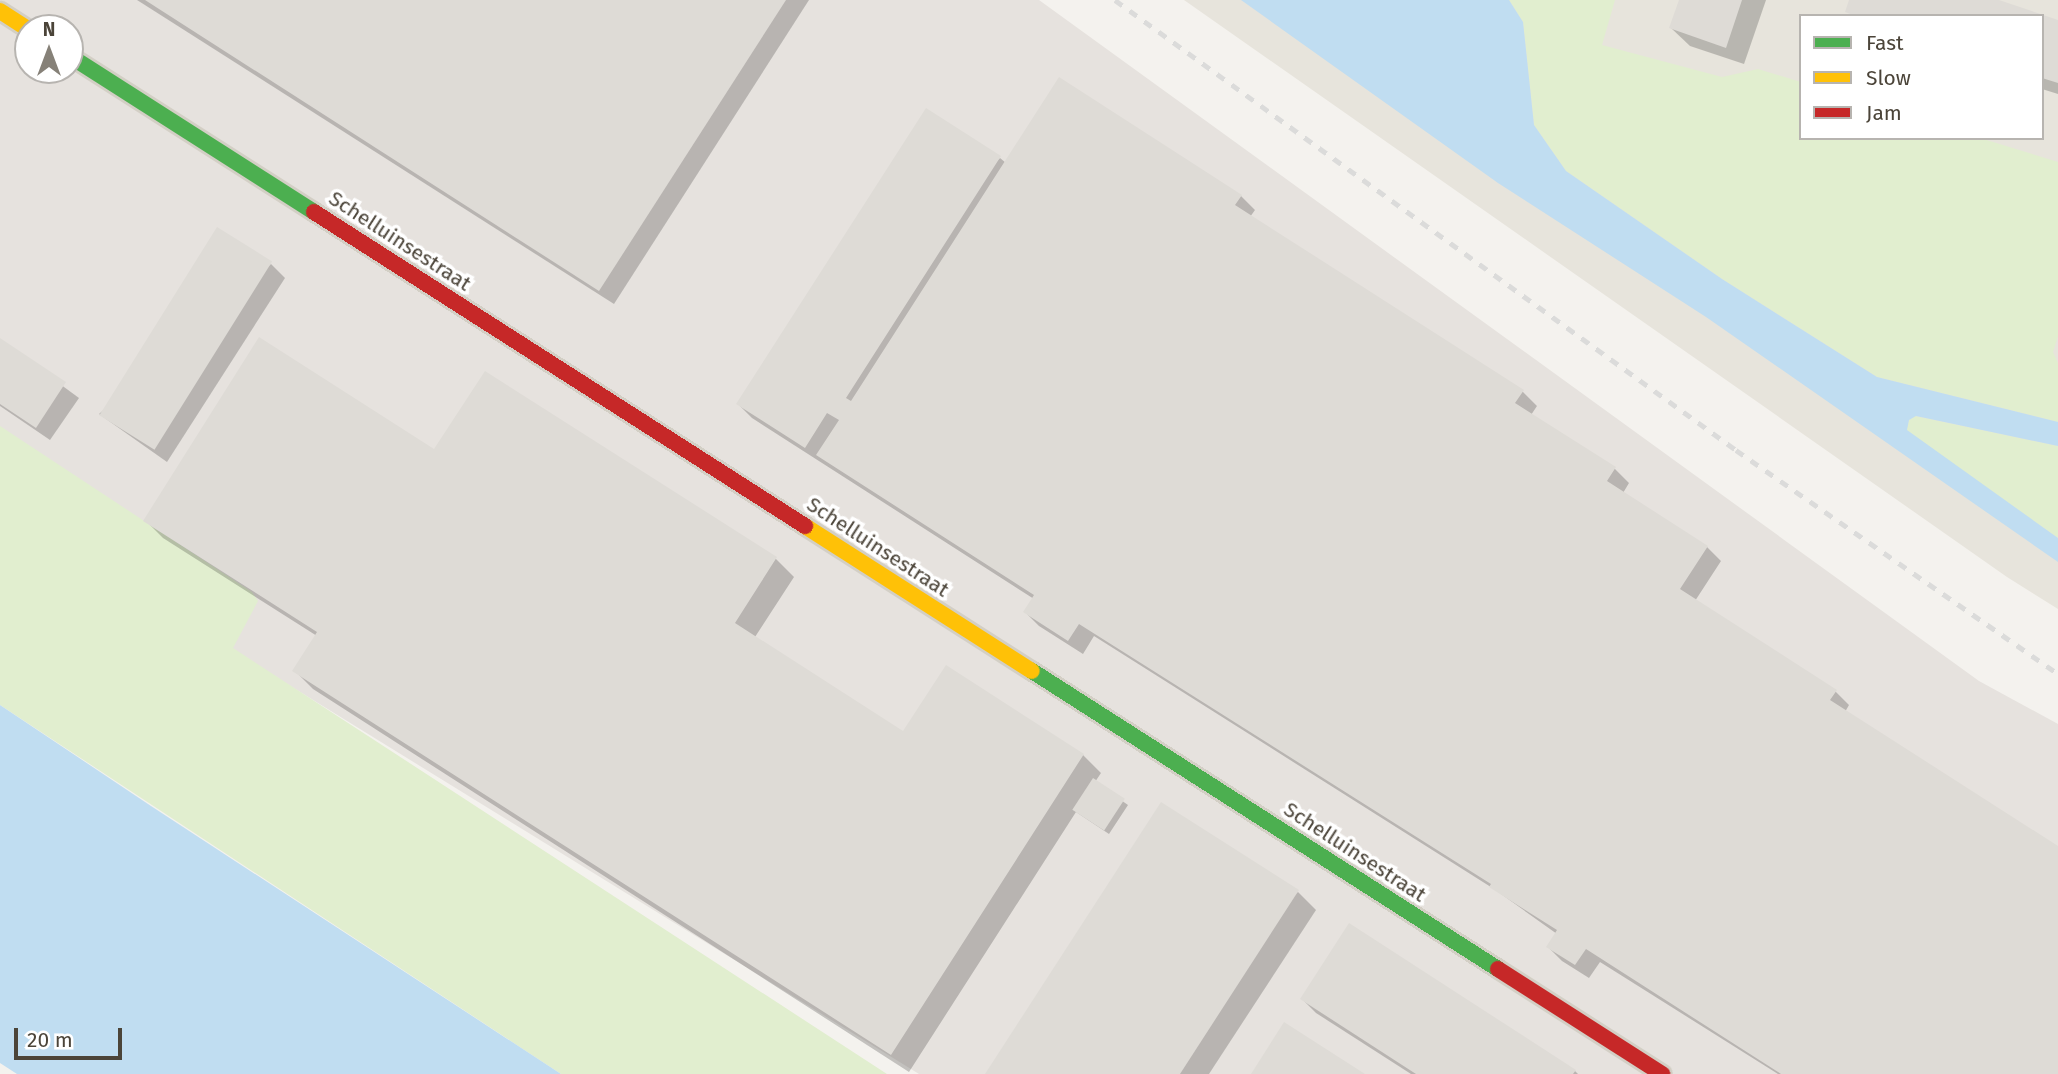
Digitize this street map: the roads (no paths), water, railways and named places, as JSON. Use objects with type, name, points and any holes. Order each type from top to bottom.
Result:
[{"type":"street","name":"Schelluinsestraat","points":[[84,65],[1662,1074]]},
{"type":"water","points":[[1241,0],[1509,0],[1523,22],[1534,125],[1566,171],[1722,279],[1877,377],[2058,422],[2058,446],[1916,416],[1909,420],[1907,430],[2058,538],[2058,562],[1706,317],[1498,183]]},
{"type":"water","points":[[0,705],[561,1074],[17,1074],[0,1063]]},
{"type":"railway","points":[[1115,0],[1736,450],[2058,674]]}]
